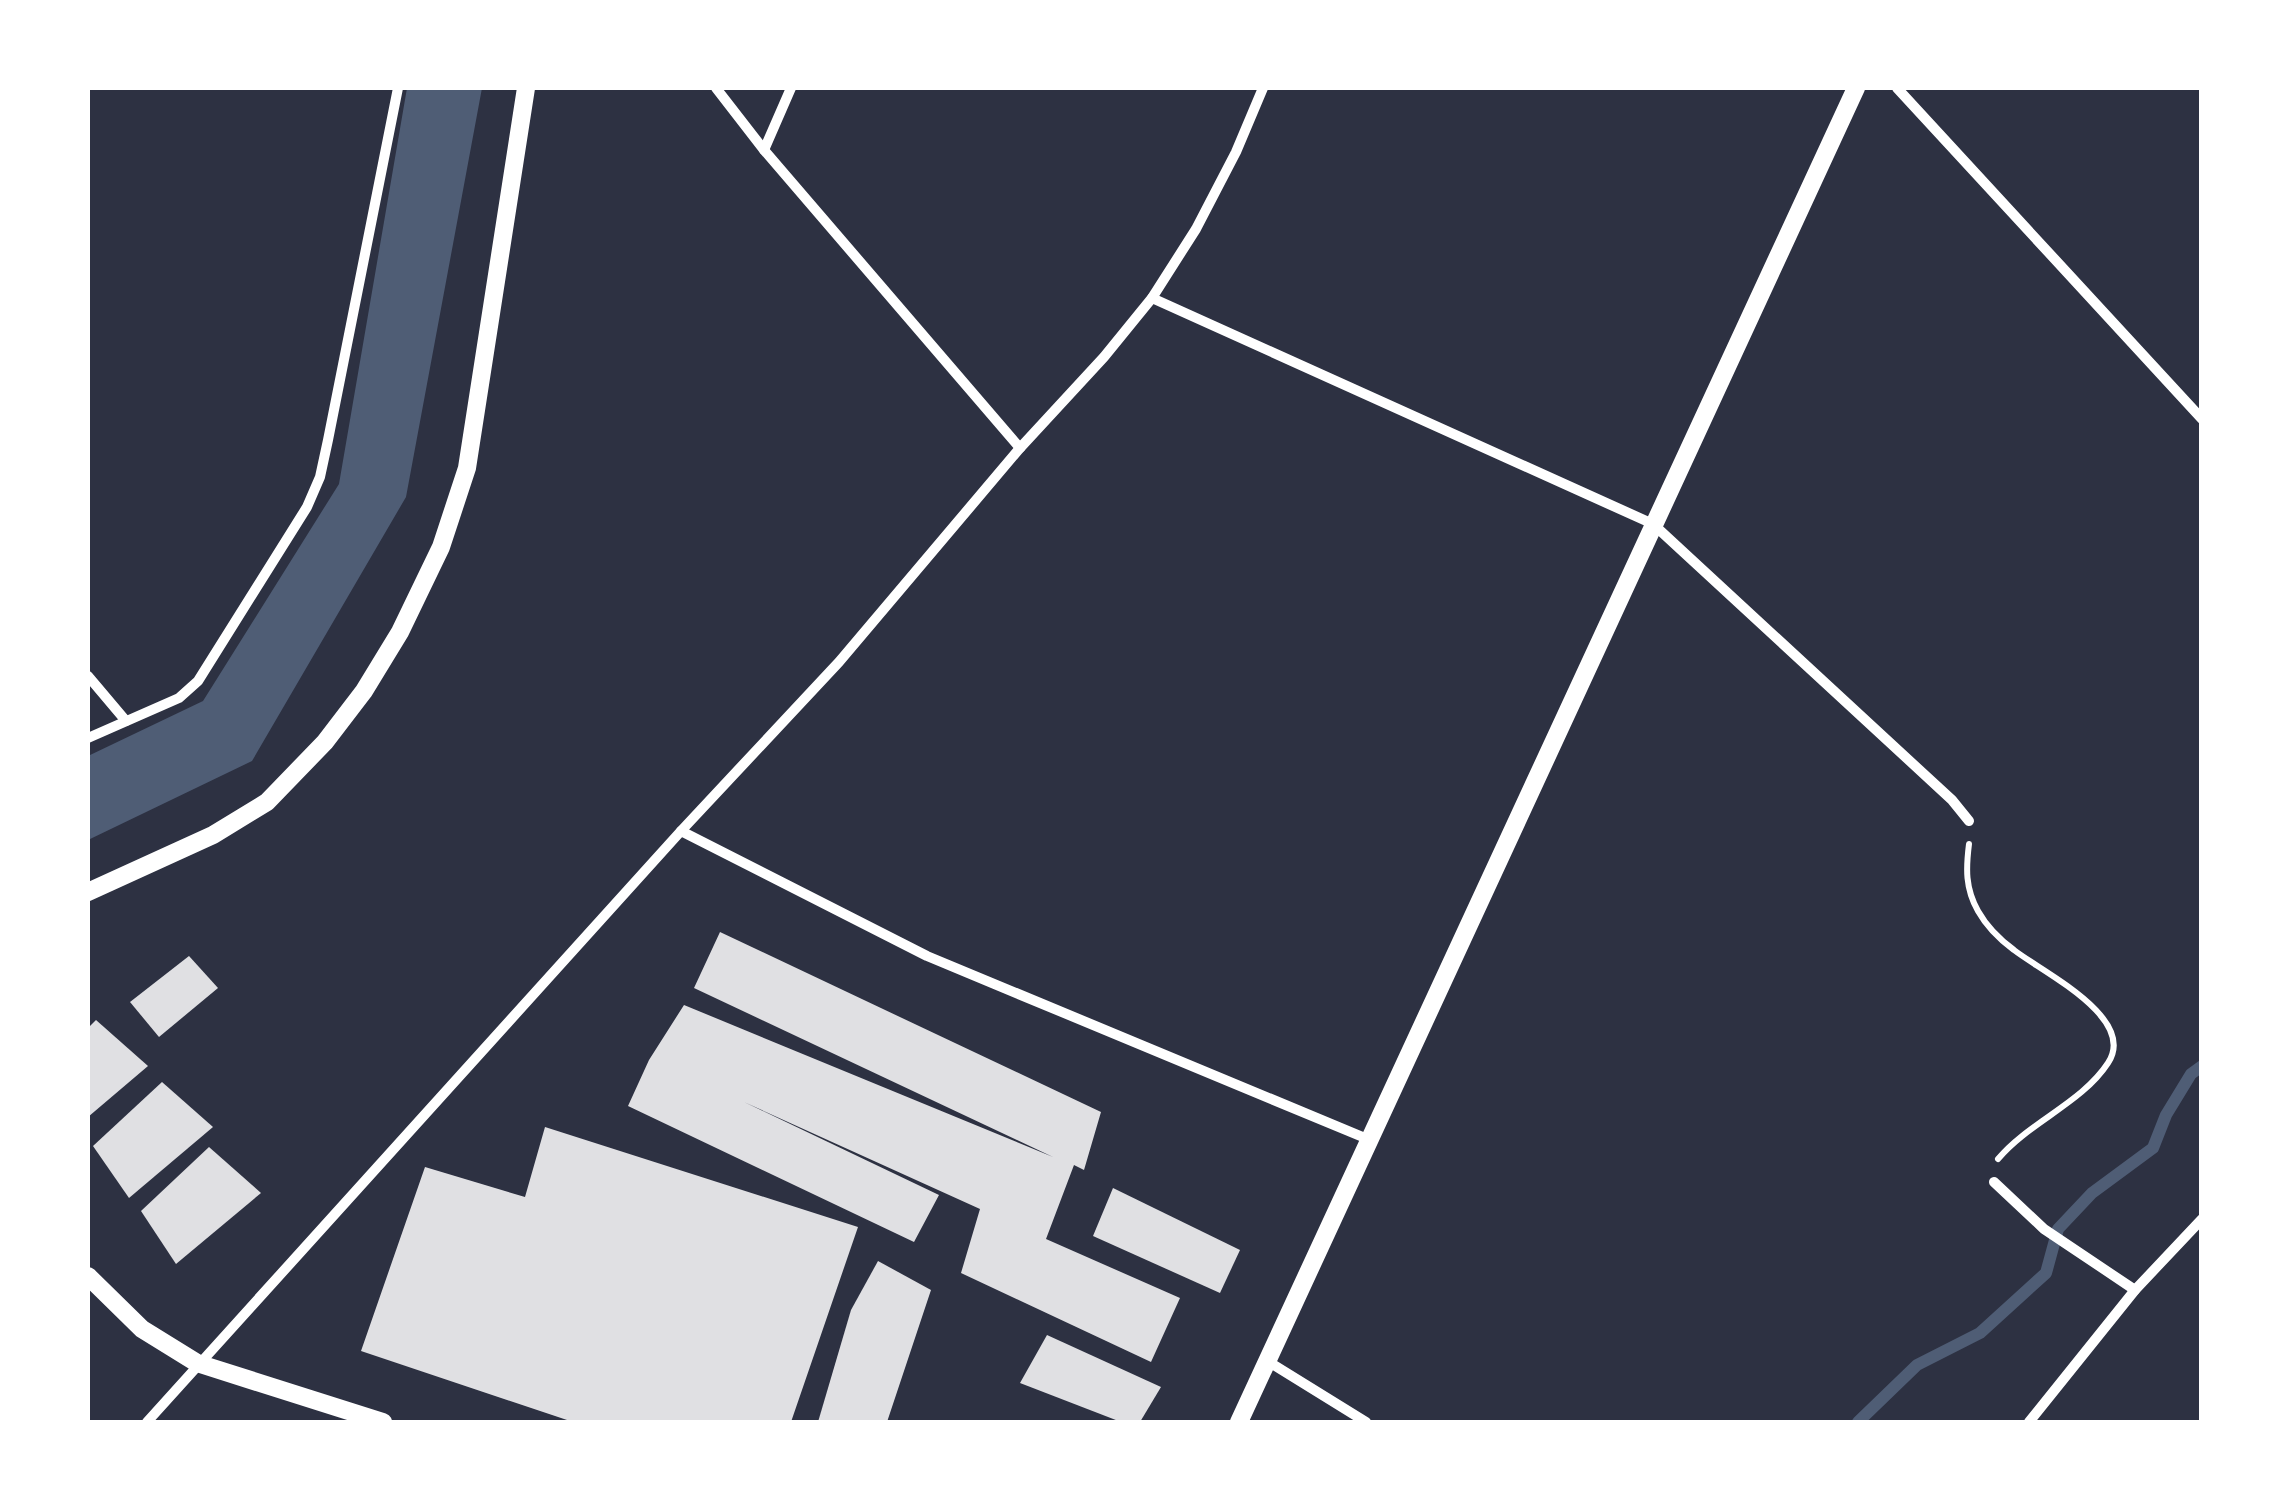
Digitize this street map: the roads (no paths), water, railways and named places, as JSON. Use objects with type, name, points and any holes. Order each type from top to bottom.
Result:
[{"type":"street","points":[[88,738],[179,698],[198,681],[307,506],[320,478],[398,88]]},
{"type":"street","points":[[88,892],[213,835],[267,802],[325,742],[400,632],[442,548],[467,468],[526,88]]},
{"type":"street","points":[[716,88],[764,150],[1020,448]]},
{"type":"street","points":[[764,150],[792,88]]},
{"type":"street","points":[[147,1422],[680,830],[838,662],[1152,298],[1196,229],[1236,152],[1263,88]]},
{"type":"street","points":[[1239,1422],[1856,88]]},
{"type":"street","points":[[1897,88],[2202,419]]},
{"type":"street","points":[[1152,298],[1653,524],[1952,800],[1969,821]]},
{"type":"street","points":[[88,676],[126,721]]},
{"type":"street","points":[[680,830],[927,956],[1370,1140]]},
{"type":"street","points":[[1994,1182],[2044,1228],[2135,1290]]},
{"type":"street","points":[[2029,1422],[2135,1290],[2202,1219]]},
{"type":"street","points":[[88,1276],[142,1330],[198,1363],[383,1422]]},
{"type":"street","points":[[1269,1362],[1366,1422]]},
{"type":"water","points":[[407,88],[482,88],[406,497],[252,761],[88,840],[88,756],[203,701],[339,484]]},
{"type":"waterway","points":[[1858,1422],[1917,1365],[1980,1333],[2046,1273],[2058,1229],[2092,1193],[2153,1148],[2166,1115],[2191,1074],[2202,1066]]}]
